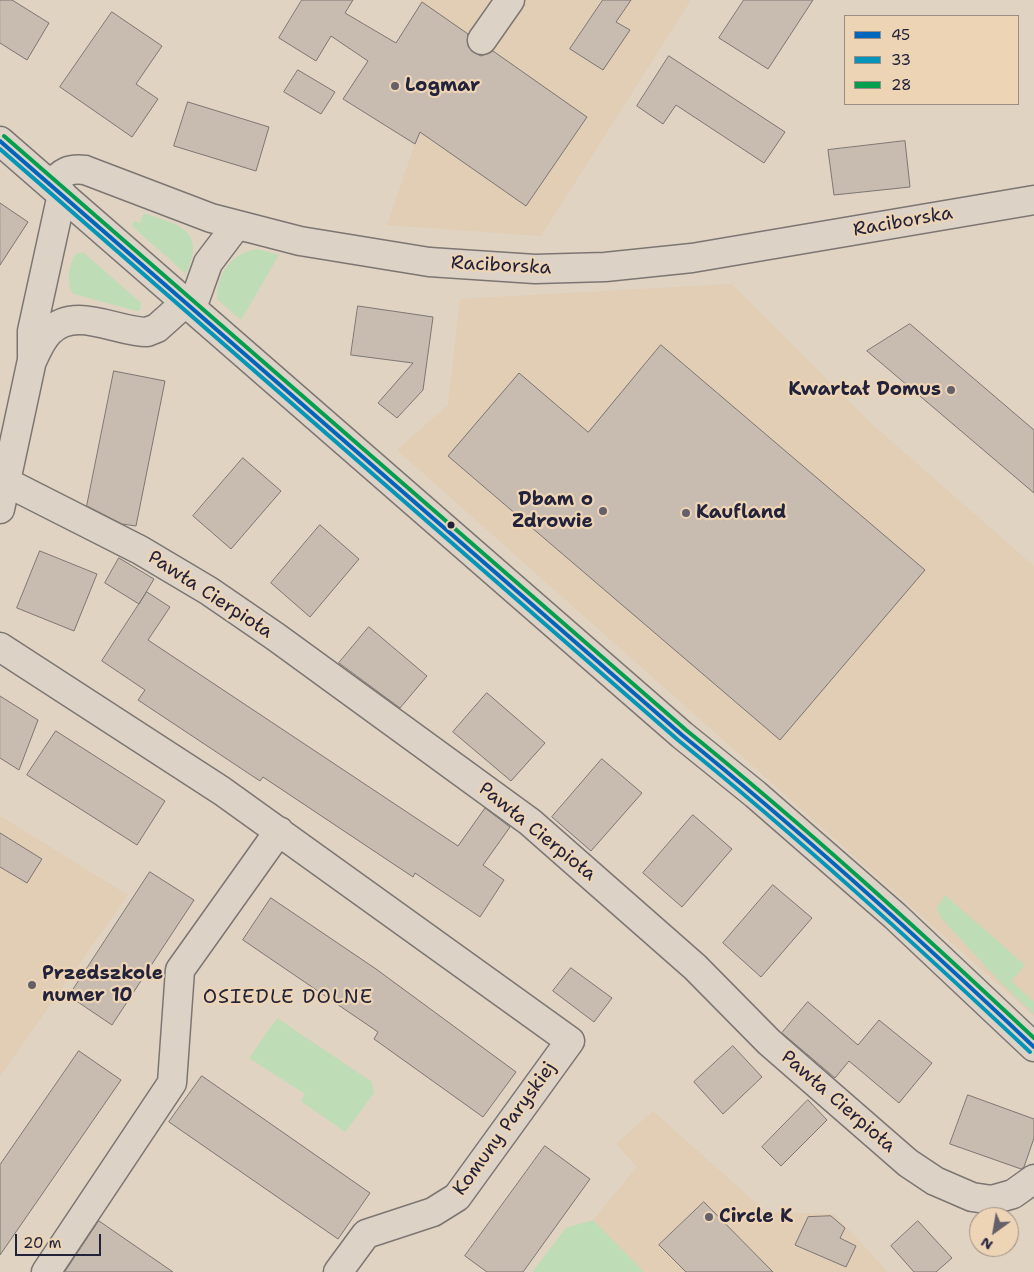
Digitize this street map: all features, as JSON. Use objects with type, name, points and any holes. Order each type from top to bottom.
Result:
[{"type":"street","points":[[482,40],[510,0]]},
{"type":"street","points":[[0,141],[682,735],[755,794],[895,916],[1034,1047]]},
{"type":"street","name":"Raciborska","points":[[56,190],[64,171],[85,170],[180,208],[236,226],[300,241],[386,257],[470,266],[558,269],[627,266],[692,258],[1034,200]]},
{"type":"street","points":[[0,509],[32,360],[32,331],[56,190]]},
{"type":"street","points":[[32,360],[49,332],[66,322],[81,320],[149,331],[170,318],[189,305],[208,263],[236,226]]},
{"type":"street","name":"Pawła Cierpioła","points":[[6,482],[140,550],[209,591],[276,637],[530,822],[695,968],[770,1042],[908,1163],[935,1181],[972,1197],[992,1200],[1013,1194],[1034,1179]]},
{"type":"street","points":[[0,647],[194,772],[279,831],[180,970],[172,1083],[46,1272]]},
{"type":"street","name":"Komuny Paryskiej","points":[[279,831],[570,1041],[457,1197],[432,1212],[366,1234],[338,1272]]},
{"type":"shaded area","points":[[419,0],[691,0],[541,236],[387,225],[417,138],[445,74],[396,43],[421,2]]},
{"type":"shaded area","points":[[732,284],[873,425],[1034,566],[1034,1016],[397,450],[448,405],[460,299]]},
{"type":"shaded area","name":"Przedszkole numer 10","points":[[0,816],[128,895],[0,1076]]},
{"type":"shaded area","points":[[653,1111],[766,1212],[834,1214],[888,1272],[644,1272],[593,1220],[637,1167],[616,1144]]},
{"type":"green space","points":[[144,213],[178,226],[191,239],[193,248],[192,259],[186,274],[132,226],[134,221],[140,223]]},
{"type":"green space","points":[[258,249],[279,255],[241,320],[217,299],[220,281],[228,265],[234,259],[241,254]]},
{"type":"green space","points":[[77,253],[84,253],[141,303],[140,310],[137,311],[74,294],[71,290],[69,274]]},
{"type":"green space","points":[[945,895],[1025,965],[1011,981],[1034,1002],[1034,1014],[998,980],[940,917],[937,908]]},
{"type":"green space","points":[[277,1018],[372,1082],[374,1093],[345,1132],[301,1101],[305,1094],[249,1058]]},
{"type":"green space","points":[[593,1220],[644,1272],[532,1272],[566,1228]]},
{"type":"building","points":[[0,0],[12,0],[49,23],[27,60],[0,43]]},
{"type":"building","points":[[302,0],[353,0],[345,13],[396,43],[422,2],[468,34],[468,46],[473,52],[481,56],[493,51],[587,117],[526,206],[420,132],[415,144],[343,99],[368,61],[331,36],[316,61],[279,38]]},
{"type":"building","points":[[603,0],[631,0],[616,22],[630,30],[603,70],[570,49]]},
{"type":"building","points":[[744,0],[813,0],[768,69],[719,38]]},
{"type":"building","points":[[112,12],[162,46],[136,84],[158,99],[132,137],[60,87]]},
{"type":"building","points":[[669,56],[785,132],[764,163],[676,105],[663,124],[637,106]]},
{"type":"building","points":[[298,70],[335,92],[321,114],[284,92]]},
{"type":"building","points":[[188,102],[269,127],[256,171],[174,146]]},
{"type":"building","points":[[905,141],[910,187],[834,195],[828,150]]},
{"type":"building","points":[[0,203],[28,222],[0,265]]},
{"type":"building","points":[[358,306],[433,317],[423,390],[397,418],[378,403],[413,363],[351,355]]},
{"type":"building","name":"Kwartał Domus","points":[[910,324],[1034,430],[1034,493],[867,351]]},
{"type":"building","name":"Kaufland","points":[[661,345],[925,570],[780,740],[448,456],[519,373],[588,432]]},
{"type":"building","points":[[114,371],[165,381],[136,526],[122,524],[87,506]]},
{"type":"building","points":[[243,458],[281,491],[231,549],[193,516]]},
{"type":"building","points":[[320,525],[359,559],[310,617],[271,583]]},
{"type":"building","points":[[40,551],[97,574],[74,631],[17,608]]},
{"type":"building","points":[[119,558],[154,579],[139,604],[105,583]]},
{"type":"building","points":[[147,592],[170,607],[148,640],[458,846],[485,808],[510,827],[483,865],[504,880],[480,917],[415,873],[413,877],[263,777],[260,781],[138,700],[145,690],[102,661]]},
{"type":"building","points":[[369,627],[427,676],[400,708],[339,663]]},
{"type":"building","points":[[487,693],[545,743],[511,781],[453,732]]},
{"type":"building","points":[[0,696],[38,720],[19,770],[0,758]]},
{"type":"building","points":[[56,731],[165,801],[137,845],[27,775]]},
{"type":"building","points":[[602,759],[642,793],[591,851],[552,817]]},
{"type":"building","points":[[693,815],[732,849],[682,907],[643,873]]},
{"type":"building","points":[[0,833],[42,859],[27,883],[0,867]]},
{"type":"building","points":[[150,872],[194,900],[112,1025],[69,996]]},
{"type":"building","points":[[773,885],[812,918],[761,977],[723,943]]},
{"type":"building","points":[[271,898],[376,969],[516,1072],[483,1117],[374,1039],[378,1032],[243,940]]},
{"type":"building","points":[[571,968],[612,998],[594,1022],[553,991]]},
{"type":"building","points":[[808,1002],[858,1045],[879,1020],[932,1063],[899,1103],[849,1061],[835,1078],[782,1033]]},
{"type":"building","points":[[733,1046],[762,1077],[723,1114],[694,1082]]},
{"type":"building","points":[[79,1051],[121,1080],[0,1255],[0,1165]]},
{"type":"building","points":[[202,1076],[370,1193],[338,1239],[169,1122]]},
{"type":"building","points":[[968,1095],[1034,1119],[1034,1138],[1024,1167],[1021,1169],[950,1144]]},
{"type":"building","points":[[808,1100],[827,1120],[781,1166],[762,1147]]},
{"type":"building","points":[[545,1146],[590,1179],[523,1272],[487,1272],[465,1256]]},
{"type":"building","name":"Circle K","points":[[704,1202],[773,1272],[686,1272],[659,1245]]},
{"type":"building","points":[[831,1216],[845,1228],[840,1238],[856,1246],[846,1267],[795,1245],[808,1217]]},
{"type":"building","points":[[99,1221],[173,1272],[65,1272]]},
{"type":"building","points":[[918,1221],[952,1258],[936,1272],[914,1272],[891,1246]]},
{"type":"transit line","name":"28","points":[[4,136],[686,730],[819,843],[1034,1038]]},
{"type":"transit line","name":"45","points":[[0,141],[682,735],[817,849],[905,927],[1034,1047]]},
{"type":"transit line","name":"33","points":[[0,149],[678,740],[813,854],[1030,1052]]},
{"type":"place","name":"Logmar","points":[[395,86]]},
{"type":"place","name":"Kwartał Domus","points":[[951,390]]},
{"type":"place","name":"Dbam o Zdrowie","points":[[603,511]]},
{"type":"place","name":"Kaufland","points":[[686,513]]},
{"type":"place","name":"Przedszkole numer 10","points":[[32,985]]},
{"type":"place","name":"Circle K","points":[[709,1217]]},
{"type":"district","name":"OSIEDLE DOLNE","points":[[288,998]]}]
